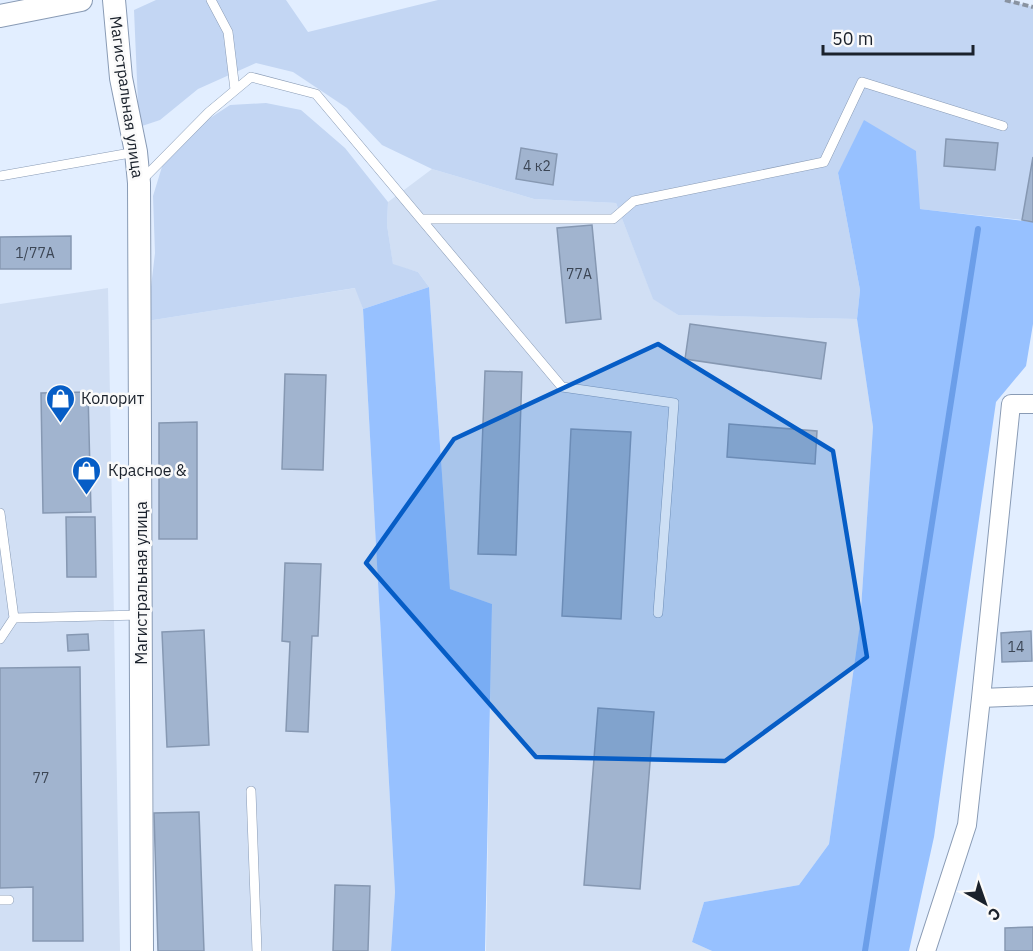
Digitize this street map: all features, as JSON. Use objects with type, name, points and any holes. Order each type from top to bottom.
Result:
[{"type":"street","points":[[0,16],[81,0]]},
{"type":"street","name":"Магистральная улица","points":[[114,0],[121,78],[136,152],[139,183],[142,951]]},
{"type":"street","points":[[926,951],[967,825],[1011,404],[1033,404]]},
{"type":"street","points":[[981,698],[1033,696]]},
{"type":"lane","points":[[211,0],[228,32],[235,90]]},
{"type":"lane","points":[[139,183],[209,112],[251,76],[315,93],[562,387],[674,404],[658,614]]},
{"type":"lane","points":[[421,219],[613,219],[634,201],[824,162],[862,82],[1003,126]]},
{"type":"lane","points":[[0,176],[136,152]]},
{"type":"lane","points":[[0,513],[14,618],[0,639]]},
{"type":"lane","points":[[14,618],[141,615]]},
{"type":"lane","points":[[251,791],[257,951]]},
{"type":"path","points":[[1005,0],[1033,8]]},
{"type":"highlighted area","points":[[658,344],[833,451],[867,657],[725,761],[536,757],[366,563],[454,439]]},
{"type":"shaded area","points":[[156,0],[286,0],[308,32],[438,0],[1005,0],[1033,7],[1033,157],[1022,220],[919,209],[916,151],[838,173],[860,290],[857,319],[678,315],[653,299],[616,203],[534,199],[432,169],[382,145],[347,108],[293,72],[256,63],[198,89],[160,120],[139,127],[134,10]]},
{"type":"shaded area","points":[[266,103],[301,110],[345,148],[388,202],[387,225],[393,264],[418,272],[429,287],[363,309],[355,288],[147,321],[155,253],[153,196],[165,157],[198,126],[230,105]]},
{"type":"shaded area","points":[[864,120],[916,151],[920,209],[1033,222],[1033,324],[1026,366],[996,402],[934,837],[909,951],[712,951],[692,942],[704,902],[799,885],[829,844],[860,624],[873,427],[857,319],[860,290],[838,173]]},
{"type":"shaded area","points":[[432,169],[534,199],[616,203],[653,298],[678,315],[857,319],[873,427],[860,624],[829,844],[799,885],[704,902],[692,942],[712,951],[486,951],[492,604],[450,589],[429,287],[418,272],[393,265],[387,225],[388,202]]},
{"type":"shaded area","points":[[429,287],[450,589],[492,604],[485,951],[391,951],[395,892],[363,309]]},
{"type":"shaded area","points":[[108,288],[120,951],[0,951],[0,304]]},
{"type":"shaded area","points":[[356,288],[363,309],[395,892],[391,951],[158,951],[147,321]]},
{"type":"building","points":[[946,139],[998,143],[995,170],[944,166]]},
{"type":"building","points":[[521,148],[557,154],[553,185],[516,179]]},
{"type":"building","points":[[1033,157],[1033,222],[1022,220]]},
{"type":"building","points":[[592,225],[601,319],[566,323],[557,228]]},
{"type":"building","points":[[71,236],[71,269],[0,269],[0,237]]},
{"type":"building","points":[[690,324],[826,343],[821,379],[685,359]]},
{"type":"building","points":[[485,371],[522,372],[516,555],[478,554]]},
{"type":"building","points":[[285,374],[326,375],[323,470],[282,469]]},
{"type":"building","points":[[88,392],[91,512],[43,513],[41,393]]},
{"type":"building","points":[[197,422],[197,539],[159,539],[159,423]]},
{"type":"building","points":[[729,424],[817,431],[815,464],[727,457]]},
{"type":"building","points":[[571,429],[631,432],[621,619],[562,616]]},
{"type":"building","points":[[66,517],[95,517],[96,577],[67,577]]},
{"type":"building","points":[[285,563],[321,564],[318,636],[312,636],[308,732],[286,731],[290,642],[282,641]]},
{"type":"building","points":[[204,630],[209,745],[167,747],[162,632]]},
{"type":"building","points":[[1031,631],[1032,661],[1002,662],[1001,633]]},
{"type":"building","points":[[88,634],[89,650],[68,651],[67,635]]},
{"type":"building","points":[[80,667],[83,941],[33,941],[33,887],[0,888],[0,668]]},
{"type":"building","points":[[598,708],[654,712],[640,889],[584,885]]},
{"type":"building","points":[[199,812],[204,951],[158,951],[154,813]]},
{"type":"building","points":[[335,885],[370,886],[368,951],[333,951]]},
{"type":"building","points":[[1033,927],[1033,951],[1005,951],[1005,928]]},
{"type":"waterway","points":[[865,951],[978,229]]},
{"type":"place","name":"Колорит","points":[[60,424]]},
{"type":"place","name":"Красное &","points":[[87,496]]}]
